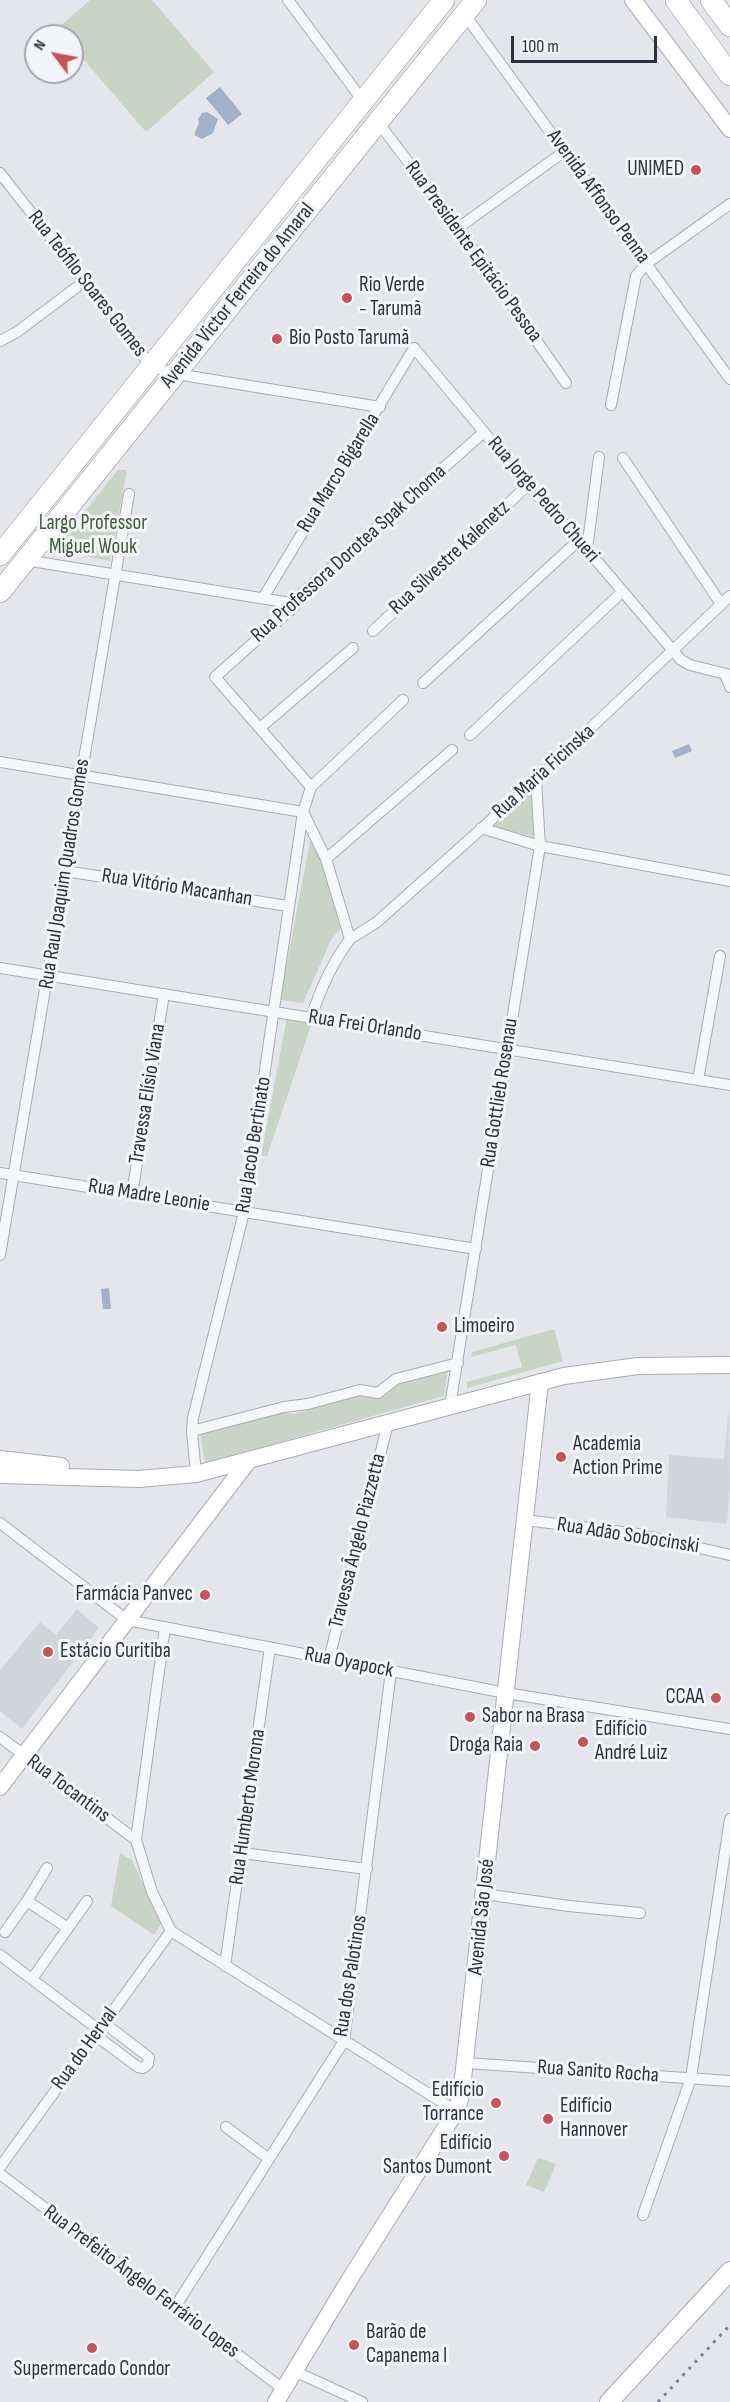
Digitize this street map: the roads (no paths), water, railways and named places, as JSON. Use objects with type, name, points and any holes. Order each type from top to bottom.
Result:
[{"type":"highway","name":"Avenida Victor Ferreira do Amaral","points":[[0,555],[444,0]]},
{"type":"highway","points":[[676,0],[730,75]]},
{"type":"highway","points":[[711,0],[730,26]]},
{"type":"highway","name":"Avenida Victor Ferreira do Amaral","points":[[0,592],[471,7]]},
{"type":"main road","points":[[609,2402],[730,2271]]},
{"type":"street","points":[[288,0],[363,101]]},
{"type":"street","points":[[633,0],[730,129]]},
{"type":"street","name":"Avenida Affonso Penna","points":[[471,7],[565,151],[730,379]]},
{"type":"street","name":"Rua Presidente Epitácio Pessoa","points":[[378,122],[458,228],[566,382]]},
{"type":"street","points":[[458,228],[565,151]]},
{"type":"street","name":"Rua Teófilo Soares Gomes","points":[[0,173],[151,366]]},
{"type":"street","points":[[611,405],[632,286],[636,276],[646,264],[730,204]]},
{"type":"street","points":[[0,341],[17,332],[84,280]]},
{"type":"street","name":"Rua Marco Bigarella","points":[[262,598],[414,348]]},
{"type":"street","name":"Rua Jorge Pedro Chueri","points":[[414,348],[528,485],[587,549],[681,660],[690,665],[727,674]]},
{"type":"street","points":[[151,366],[176,374],[380,407]]},
{"type":"street","name":"Rua Professora Dorotea Spak Choma","points":[[260,728],[215,676],[297,604],[298,597],[484,432]]},
{"type":"street","points":[[587,549],[599,458]]},
{"type":"street","points":[[623,458],[721,604]]},
{"type":"street","name":"Rua Silvestre Kalenetz","points":[[373,631],[528,485]]},
{"type":"street","name":"Rua Raul Joaquim Quadros Gomes","points":[[0,1255],[129,494]]},
{"type":"street","points":[[423,683],[579,540]]},
{"type":"street","points":[[25,560],[297,604]]},
{"type":"street","points":[[470,735],[622,592]]},
{"type":"street","name":"Rua Maria Ficinska","points":[[350,939],[377,922],[537,780],[730,596]]},
{"type":"street","points":[[353,648],[260,728],[310,787],[403,700]]},
{"type":"street","points":[[727,674],[730,687]]},
{"type":"street","points":[[326,859],[452,750]]},
{"type":"street","points":[[0,762],[303,812],[326,859],[350,939],[339,953],[317,998],[311,1018]]},
{"type":"street","name":"Rua Gottlieb Rosenau","points":[[450,1406],[540,846],[537,780]]},
{"type":"street","name":"Rua Jacob Bertinato","points":[[196,1474],[193,1418],[244,1212],[288,906],[303,812],[310,787]]},
{"type":"street","points":[[481,828],[540,846],[730,881]]},
{"type":"street","name":"Rua Vitório Macanhan","points":[[65,870],[288,906]]},
{"type":"street","points":[[698,1080],[720,956]]},
{"type":"street","name":"Rua Frei Orlando","points":[[0,968],[730,1085]]},
{"type":"street","name":"Travessa Elísio Viana","points":[[132,1194],[164,994]]},
{"type":"street","name":"Rua Madre Leonie","points":[[0,1173],[476,1249]]},
{"type":"street","points":[[192,1431],[360,1390],[378,1393],[396,1379],[458,1363]]},
{"type":"street","points":[[0,1475],[156,1478],[196,1474],[540,1382],[586,1372],[638,1366],[730,1365]]},
{"type":"street","name":"Avenida São José","points":[[280,2396],[456,2111],[461,2096],[540,1382]]},
{"type":"street","name":"Travessa Ângelo Piazzetta","points":[[329,1659],[388,1422]]},
{"type":"street","points":[[0,1460],[76,1468],[118,1478]]},
{"type":"street","points":[[0,1787],[249,1460]]},
{"type":"street","name":"Rua Adão Sobocinski","points":[[525,1520],[638,1534],[730,1555]]},
{"type":"street","name":"Rua Oyapock","points":[[0,1523],[127,1620],[506,1693],[730,1729]]},
{"type":"street","points":[[165,1627],[136,1840],[152,1892],[171,1931],[456,2111]]},
{"type":"street","name":"Rua Humberto Morona","points":[[225,1966],[270,1647]]},
{"type":"street","name":"Rua dos Palotinos","points":[[175,2307],[344,2041],[391,1671]]},
{"type":"street","name":"Rua Tocantins","points":[[0,1737],[136,1840]]},
{"type":"street","points":[[643,2215],[691,2078],[730,1819]]},
{"type":"street","points":[[242,1853],[367,1869]]},
{"type":"street","points":[[5,1932],[47,1868]]},
{"type":"street","points":[[484,1894],[639,1913]]},
{"type":"street","points":[[27,1901],[68,1928]]},
{"type":"street","points":[[32,1980],[87,1901]]},
{"type":"street","name":"Rua do Herval","points":[[0,2167],[171,1931]]},
{"type":"street","points":[[0,1955],[100,2030]]},
{"type":"street","name":"Rua Sanito Rocha","points":[[466,2063],[730,2081]]},
{"type":"street","points":[[226,2127],[269,2159]]},
{"type":"street","name":"Rua Prefeito Ângelo Ferrário Lopes","points":[[0,2174],[175,2307],[280,2396]]},
{"type":"street","points":[[294,2371],[362,2402]]},
{"type":"water","points":[[220,87],[242,114],[228,125],[206,98]]},
{"type":"water","points":[[207,112],[218,119],[213,133],[202,139],[194,135],[199,123],[198,119],[202,113]]},
{"type":"water","points":[[689,744],[692,751],[675,758],[672,751]]},
{"type":"water","points":[[109,1288],[111,1309],[103,1309],[101,1289]]},
{"type":"railway","points":[[658,2402],[730,2325]]},
{"type":"place","name":"UNIMED","points":[[696,170]]},
{"type":"place","name":"Rio Verde - Tarumã","points":[[347,298]]},
{"type":"place","name":"Bio Posto Tarumã","points":[[277,339]]},
{"type":"place","name":"Limoeiro","points":[[442,1327]]},
{"type":"place","name":"Academia Action Prime","points":[[561,1457]]},
{"type":"place","name":"Farmácia Panvec","points":[[205,1595]]},
{"type":"place","name":"Estácio Curitiba","points":[[48,1652]]},
{"type":"place","name":"CCAA","points":[[716,1698]]},
{"type":"place","name":"Sabor na Brasa","points":[[470,1717]]},
{"type":"place","name":"Edifício André Luiz","points":[[583,1742]]},
{"type":"place","name":"Droga Raia","points":[[535,1746]]},
{"type":"place","name":"Edifício Torrance","points":[[496,2103]]},
{"type":"place","name":"Edifício Hannover","points":[[548,2119]]},
{"type":"place","name":"Edifício Santos Dumont","points":[[504,2156]]},
{"type":"place","name":"Barão de Capanema I","points":[[354,2345]]},
{"type":"place","name":"Supermercado Condor","points":[[92,2348]]},
{"type":"park label","name":"Largo Professor Miguel Wouk","points":[[93,536]]}]
